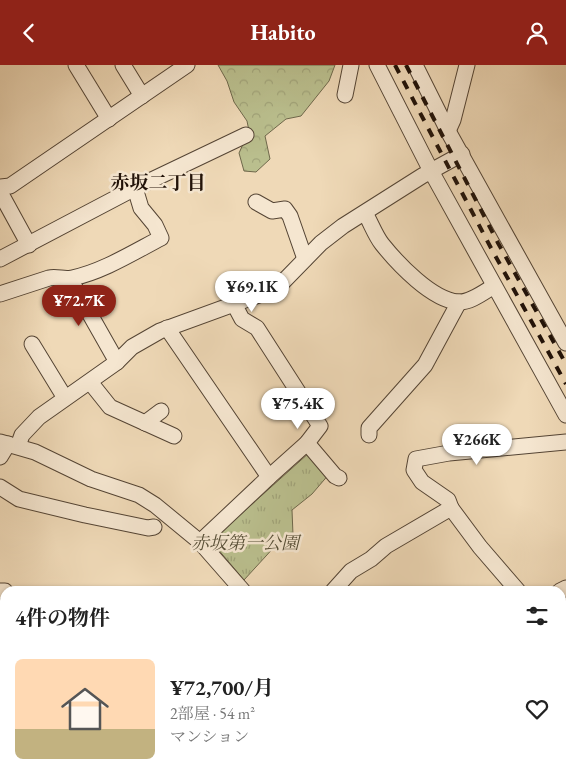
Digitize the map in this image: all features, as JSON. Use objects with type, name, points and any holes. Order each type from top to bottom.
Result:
[{"type":"street","points":[[76,65],[109,119]]},
{"type":"street","points":[[123,65],[142,95]]},
{"type":"street","points":[[29,245],[1,194],[187,65]]},
{"type":"street","points":[[345,95],[351,65]]},
{"type":"street","points":[[377,65],[431,171],[566,415]]},
{"type":"street","points":[[415,65],[448,131],[566,343]]},
{"type":"street","points":[[448,131],[453,120],[467,65]]},
{"type":"street","points":[[0,259],[135,188],[246,135]]},
{"type":"street","points":[[0,457],[9,444],[22,435],[39,417],[117,362],[132,347],[167,328],[280,286],[305,259],[343,226],[431,171],[462,154]]},
{"type":"street","points":[[0,293],[49,278],[70,279],[91,273],[161,239],[142,208],[135,188]]},
{"type":"street","points":[[256,202],[272,211],[285,209],[290,216],[305,259]]},
{"type":"street","points":[[365,213],[382,243],[415,279],[425,287],[441,296],[459,302],[468,301],[494,287]]},
{"type":"street","points":[[70,279],[117,362]]},
{"type":"street","points":[[368,435],[369,428],[425,365],[459,302]]},
{"type":"street","points":[[200,542],[307,443],[320,426],[257,328],[242,319],[234,304]]},
{"type":"street","points":[[167,328],[269,477]]},
{"type":"street","points":[[32,344],[65,399]]},
{"type":"street","points":[[90,382],[110,407],[174,436]]},
{"type":"street","points":[[145,423],[161,411]]},
{"type":"street","points":[[307,443],[335,476],[339,477]]},
{"type":"street","points":[[514,586],[480,547],[451,508],[448,500],[422,482],[414,470],[416,459],[449,453],[566,443]]},
{"type":"street","points":[[9,444],[35,452],[91,479],[139,495],[155,505],[200,542],[239,586]]},
{"type":"street","points":[[0,487],[19,499],[148,528],[154,527]]},
{"type":"street","points":[[338,586],[351,571],[371,559],[386,546],[451,508]]},
{"type":"green space","points":[[218,65],[335,65],[329,81],[301,116],[286,119],[265,136],[270,159],[256,172],[244,171],[239,153],[249,131],[247,121],[234,102],[227,81]]},
{"type":"green space","name":"赤坂第一公園","points":[[310,452],[330,473],[312,494],[292,510],[293,535],[277,544],[244,580],[211,541]]},
{"type":"railway","points":[[395,65],[491,248],[566,384]]},
{"type":"railway","points":[[406,65],[498,243],[566,364]]},
{"type":"district","name":"赤坂二丁目","points":[[158,182]]}]
